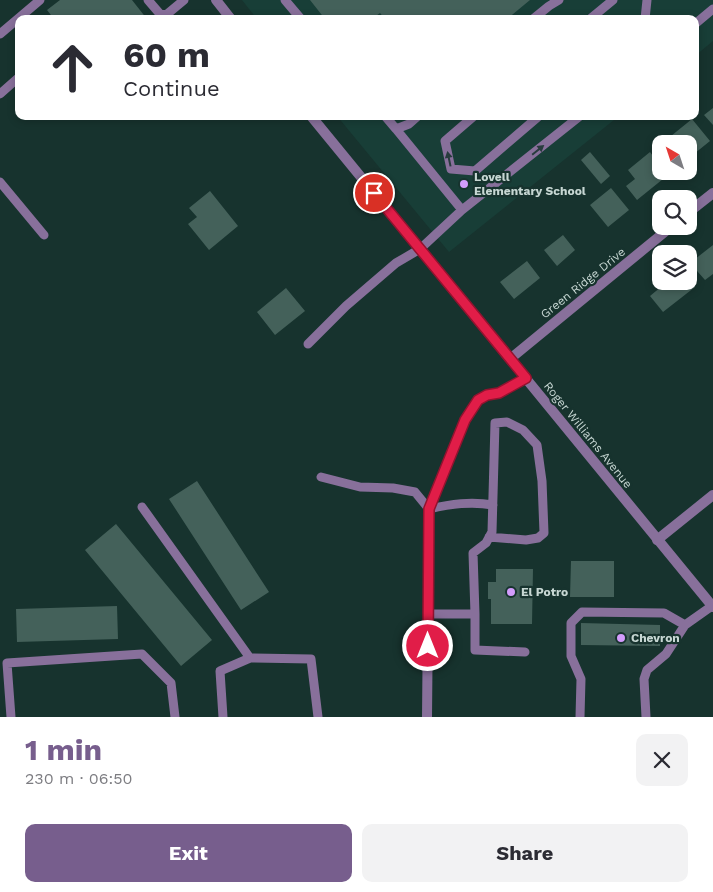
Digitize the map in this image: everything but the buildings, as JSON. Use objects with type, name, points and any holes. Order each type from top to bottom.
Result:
[{"type":"street","points":[[216,0],[228,15]]},
{"type":"street","name":"Roger Williams Avenue","points":[[314,120],[712,606]]},
{"type":"street","points":[[697,206],[713,193]]},
{"type":"street","name":"Green Ridge Drive","points":[[510,359],[661,235]]},
{"type":"street","points":[[657,540],[713,495]]},
{"type":"street","points":[[427,717],[429,509]]},
{"type":"lane","points":[[22,15],[40,0]]},
{"type":"lane","points":[[148,0],[163,15]]},
{"type":"lane","points":[[170,15],[184,0]]},
{"type":"lane","points":[[285,0],[298,15]]},
{"type":"lane","points":[[538,15],[559,0]]},
{"type":"lane","points":[[595,15],[612,0]]},
{"type":"lane","points":[[645,15],[647,0]]},
{"type":"lane","points":[[699,21],[713,9]]},
{"type":"lane","points":[[0,34],[15,21]]},
{"type":"lane","points":[[0,94],[15,81]]},
{"type":"lane","points":[[388,120],[462,210]]},
{"type":"lane","points":[[396,129],[414,120]]},
{"type":"lane","points":[[469,120],[445,141],[451,169],[475,171],[534,120]]},
{"type":"lane","points":[[308,344],[346,306],[396,263],[420,249],[462,210],[575,120]]},
{"type":"lane","points":[[0,182],[44,235]]},
{"type":"lane","points":[[429,509],[465,420],[478,400],[487,395],[499,393],[526,378]]},
{"type":"lane","points":[[489,537],[526,540],[538,538],[544,533],[542,481],[537,445],[523,430],[507,422],[495,423],[492,532],[489,537],[486,543],[473,553],[475,650],[525,652]]},
{"type":"lane","points":[[321,477],[360,487],[394,488],[414,492],[429,509]]},
{"type":"lane","points":[[429,509],[462,502],[479,502],[493,505]]},
{"type":"lane","points":[[142,507],[250,658]]},
{"type":"lane","points":[[646,717],[644,679],[647,670],[666,654],[685,625],[712,606]]},
{"type":"lane","points":[[580,717],[581,679],[571,656],[571,624],[582,612],[664,613],[685,625]]},
{"type":"lane","points":[[428,614],[475,614]]},
{"type":"lane","points":[[11,717],[7,663],[142,654],[171,683],[175,717]]},
{"type":"lane","points":[[223,717],[220,671],[250,658],[311,659],[318,717]]},
{"type":"shaded area","points":[[242,0],[713,0],[713,41],[699,53],[699,15],[254,15]]},
{"type":"shaded area","name":"Lovell Elementary School","points":[[340,120],[614,120],[449,252]]},
{"type":"place","name":"Lovell Elementary School","points":[[464,184]]},
{"type":"place","name":"El Potro","points":[[511,592]]},
{"type":"place","name":"Chevron","points":[[621,638]]},
{"type":"route","points":[[374,193],[526,378],[499,393],[487,395],[478,400],[465,420],[452,448],[429,509],[428,646]]}]
